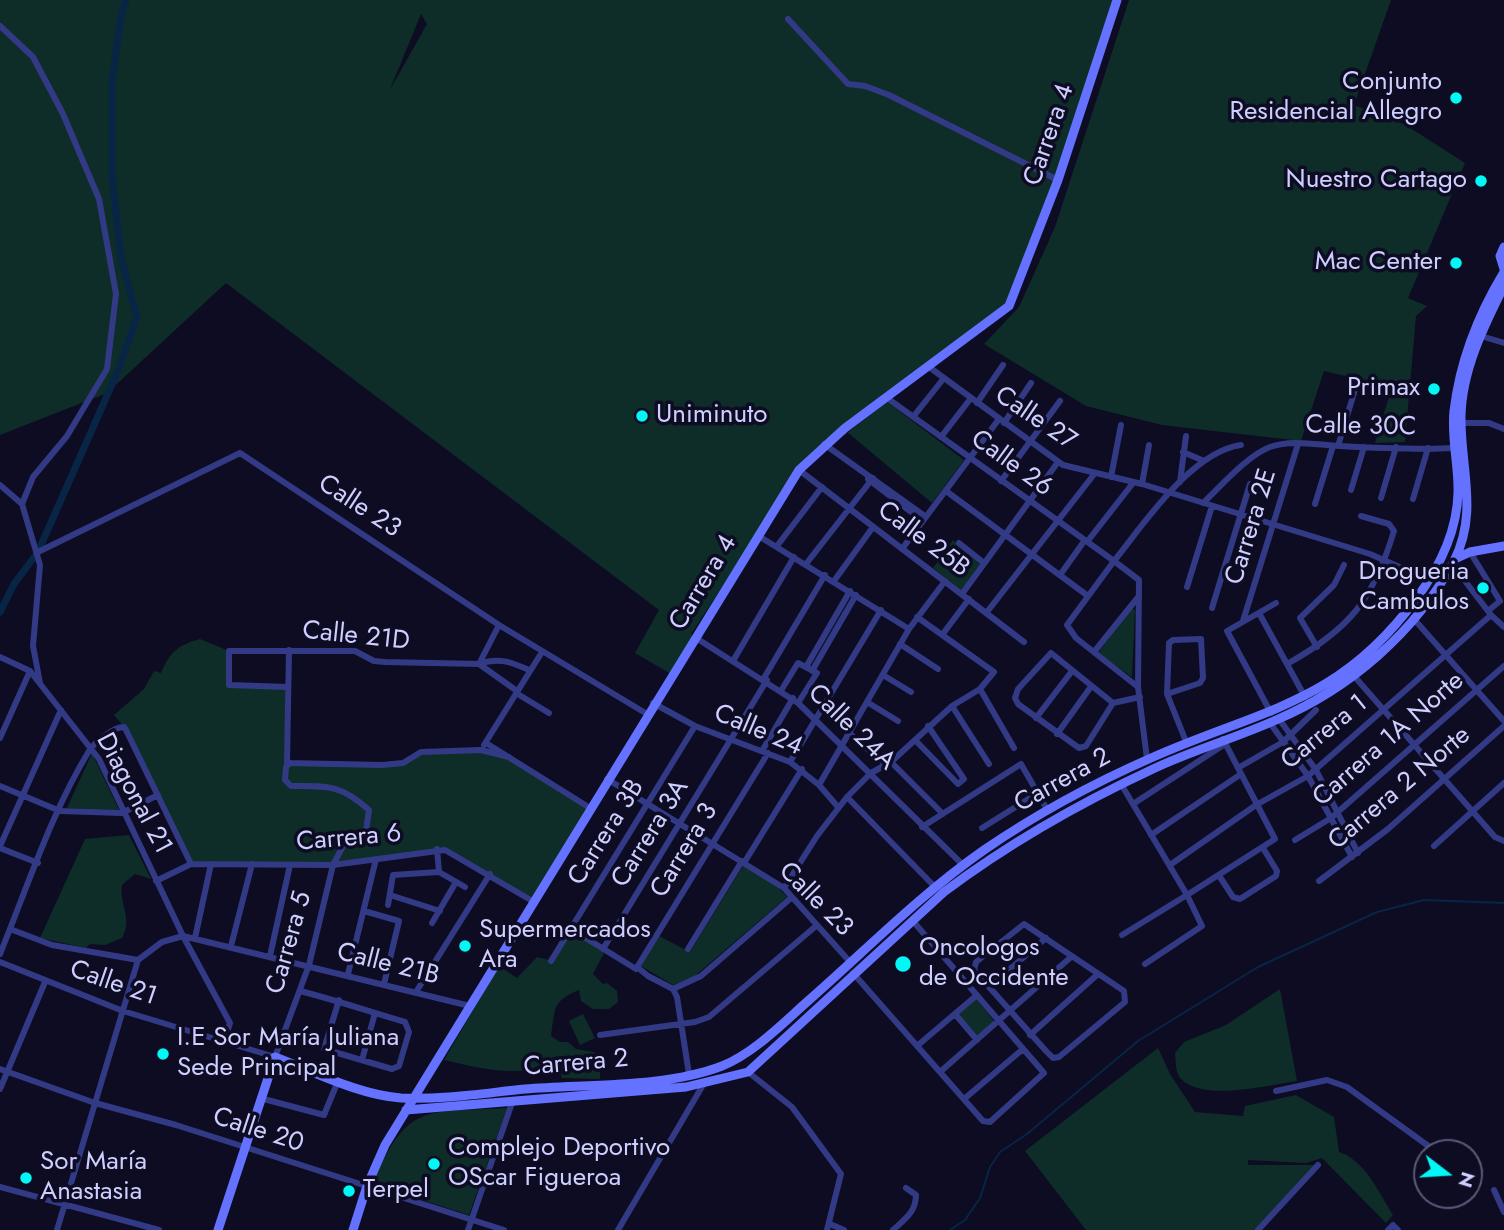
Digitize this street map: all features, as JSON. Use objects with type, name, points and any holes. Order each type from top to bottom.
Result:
[{"type":"main road","name":"Carrera 4","points":[[353,1230],[367,1186],[385,1145],[653,704],[799,470],[824,444],[1009,306],[1058,180],[1117,0]]},
{"type":"main road","points":[[1504,247],[1500,256],[1504,270]]},
{"type":"main road","name":"Carrera 2","points":[[415,1098],[690,1074],[738,1058],[935,887],[1048,811],[1149,758],[1273,718],[1355,664],[1401,618],[1438,568],[1454,523],[1458,494],[1454,414],[1460,373],[1474,330],[1504,270]]},
{"type":"main road","name":"Carrera 2","points":[[406,1110],[513,1104],[703,1085],[748,1072],[912,920],[976,868],[1121,784],[1224,742],[1336,691],[1413,618],[1453,561],[1465,530],[1469,503],[1461,423],[1465,386],[1481,336],[1504,286]]},
{"type":"main road","points":[[1453,561],[1470,552],[1504,547]]},
{"type":"main road","points":[[1149,758],[1160,766],[1162,753]]},
{"type":"main road","name":"Calle 21","points":[[275,1057],[381,1094],[415,1098]]},
{"type":"main road","name":"Carrera 5","points":[[218,1230],[275,1057]]},
{"type":"street","points":[[788,19],[848,84],[866,86],[889,95],[1058,180]]},
{"type":"street","points":[[0,26],[33,57],[63,114],[99,199],[116,294],[107,369],[67,436],[33,477],[22,504]]},
{"type":"street","points":[[1481,336],[1504,342]]},
{"type":"street","points":[[941,437],[1003,365]]},
{"type":"street","name":"Calle 27","points":[[929,367],[1058,462],[1142,484],[1385,559],[1429,580]]},
{"type":"street","points":[[914,417],[944,378]]},
{"type":"street","points":[[902,550],[970,458],[1031,383]]},
{"type":"street","points":[[1315,504],[1357,383]]},
{"type":"street","name":"Calle 26","points":[[887,398],[1139,580],[1140,594]]},
{"type":"street","points":[[1001,481],[1060,401]]},
{"type":"street","points":[[1461,423],[1489,423],[1504,429]]},
{"type":"street","points":[[1111,477],[1122,425]]},
{"type":"street","points":[[1180,483],[1186,436]]},
{"type":"street","points":[[824,444],[925,519]]},
{"type":"street","name":"Calle 30C","points":[[1203,503],[1267,448],[1298,444],[1454,448]]},
{"type":"street","name":"Carrera 2E","points":[[1273,718],[1227,631],[1243,621],[1298,444]]},
{"type":"street","points":[[1142,484],[1149,445]]},
{"type":"street","points":[[1138,687],[1076,638],[1067,625],[1114,561],[1180,483],[1204,461],[1241,445]]},
{"type":"street","points":[[1351,491],[1364,447]]},
{"type":"street","points":[[1381,498],[1396,447]]},
{"type":"street","points":[[1413,499],[1428,448]]},
{"type":"street","points":[[1183,452],[1204,461]]},
{"type":"street","name":"Calle 23","points":[[38,552],[240,453],[499,625],[647,714]]},
{"type":"street","points":[[962,594],[1058,462]]},
{"type":"street","name":"Calle 25B","points":[[799,470],[1024,642]]},
{"type":"street","points":[[986,612],[1095,473]]},
{"type":"street","points":[[806,564],[872,480]]},
{"type":"street","points":[[1060,575],[1133,483]]},
{"type":"street","points":[[1212,608],[1250,484]]},
{"type":"street","points":[[0,485],[22,504],[40,565],[33,646],[41,684]]},
{"type":"street","points":[[777,546],[822,487]]},
{"type":"street","points":[[946,491],[1088,596]]},
{"type":"street","points":[[1187,587],[1212,506]]},
{"type":"street","points":[[1287,664],[1317,647],[1347,623],[1373,588],[1385,559],[1393,527],[1361,516]]},
{"type":"street","points":[[834,581],[873,527]]},
{"type":"street","points":[[757,535],[909,629]]},
{"type":"street","points":[[958,543],[984,563]]},
{"type":"street","name":"Carrera 1","points":[[1170,865],[1256,805],[1316,770],[1446,656],[1499,605],[1500,601],[1470,552]]},
{"type":"street","points":[[733,660],[794,557]]},
{"type":"street","points":[[1453,561],[1489,613],[1504,627]]},
{"type":"street","points":[[1317,647],[1300,618],[1334,584],[1344,565]]},
{"type":"street","points":[[731,740],[825,575]]},
{"type":"street","points":[[819,785],[909,629],[945,581]]},
{"type":"street","points":[[809,669],[853,593]]},
{"type":"street","points":[[1094,652],[1140,594]]},
{"type":"street","points":[[1140,594],[1138,687],[1149,758]]},
{"type":"street","points":[[942,635],[969,599]]},
{"type":"street","points":[[1243,621],[1276,603]]},
{"type":"street","points":[[790,762],[881,610]]},
{"type":"street","points":[[1259,613],[1304,697]]},
{"type":"street","points":[[784,888],[847,797],[871,773],[888,763],[952,706],[980,689],[994,672],[917,617]]},
{"type":"street","points":[[1413,618],[1504,724]]},
{"type":"street","points":[[499,625],[479,664],[549,713]]},
{"type":"street","name":"Calle 24A","points":[[696,638],[782,689],[795,700],[963,866]]},
{"type":"street","points":[[1167,694],[1200,683],[1201,639],[1173,640],[1169,643],[1167,694],[1187,744]]},
{"type":"street","points":[[900,644],[938,669]]},
{"type":"street","points":[[289,650],[288,763],[285,780],[291,786],[332,785],[353,796],[369,810],[366,831],[344,846],[333,865]]},
{"type":"street","name":"Calle 21D","points":[[288,687],[229,685],[229,651],[355,651],[384,662],[479,664],[506,660],[529,670]]},
{"type":"street","points":[[481,750],[542,652]]},
{"type":"street","points":[[1114,703],[1090,688],[1051,653],[1018,689],[1015,698],[1018,704],[1079,748],[1086,746],[1114,703],[1140,697]]},
{"type":"street","name":"Diagonal 21","points":[[0,657],[30,671],[91,748],[183,936],[230,1023],[224,1043]]},
{"type":"street","points":[[765,752],[795,700],[817,673],[798,663],[782,689]]},
{"type":"street","name":"Carrera 1A Norte","points":[[1295,840],[1331,818],[1504,666]]},
{"type":"street","points":[[0,738],[30,671]]},
{"type":"street","points":[[1036,718],[1072,671]]},
{"type":"street","points":[[883,674],[911,692]]},
{"type":"street","points":[[1354,676],[1502,841]]},
{"type":"street","points":[[1057,734],[1090,688]]},
{"type":"street","points":[[980,689],[1014,748]]},
{"type":"street","points":[[867,702],[898,721]]},
{"type":"street","name":"Calle 24","points":[[653,704],[695,726],[790,762],[802,769],[838,807]]},
{"type":"street","points":[[952,706],[989,764]]},
{"type":"street","points":[[1151,835],[1283,741],[1316,709]]},
{"type":"street","points":[[37,863],[0,847],[61,710]]},
{"type":"street","points":[[1273,718],[1290,734],[1316,770],[1338,812],[1355,855]]},
{"type":"street","points":[[1273,718],[1283,741],[1308,776],[1355,855]]},
{"type":"street","name":"Carrera 2 Norte","points":[[1319,881],[1355,855],[1445,780],[1504,724]]},
{"type":"street","name":"Carrera 3B","points":[[551,961],[695,726]]},
{"type":"street","points":[[915,740],[958,784],[964,779],[928,726]]},
{"type":"street","points":[[0,954],[37,863],[91,748],[117,727],[124,727],[191,864]]},
{"type":"street","points":[[849,733],[888,763],[943,814]]},
{"type":"street","name":"Carrera 3A","points":[[603,949],[731,740]]},
{"type":"street","points":[[1122,935],[1220,877],[1275,839],[1224,742],[1133,804]]},
{"type":"street","points":[[486,743],[590,808]]},
{"type":"street","points":[[288,763],[382,765],[403,763],[421,751],[481,750],[509,757]]},
{"type":"street","name":"Carrera 3","points":[[637,968],[765,752]]},
{"type":"street","points":[[922,827],[1021,764],[1048,811]]},
{"type":"street","points":[[688,949],[802,769]]},
{"type":"street","name":"Calle 23","points":[[607,779],[784,888],[850,962]]},
{"type":"street","points":[[1434,846],[1504,783]]},
{"type":"street","points":[[1121,784],[1188,895],[1202,926],[1145,964]]},
{"type":"street","points":[[0,786],[60,811],[122,813],[158,795]]},
{"type":"street","points":[[982,828],[1038,793]]},
{"type":"street","points":[[847,797],[935,887]]},
{"type":"street","points":[[1220,877],[1233,897],[1240,899],[1276,876],[1277,871],[1263,848]]},
{"type":"street","points":[[437,849],[439,872]]},
{"type":"street","name":"Carrera 6","points":[[156,881],[191,864],[333,865],[437,849],[455,853],[534,902]]},
{"type":"street","points":[[348,974],[376,859]]},
{"type":"street","points":[[195,938],[211,864]]},
{"type":"street","points":[[231,946],[252,864]]},
{"type":"street","points":[[270,956],[290,865]]},
{"type":"street","name":"Carrera 5","points":[[275,1057],[309,965],[333,865]]},
{"type":"street","points":[[388,905],[393,875],[439,872],[466,887]]},
{"type":"street","points":[[416,992],[489,874]]},
{"type":"street","points":[[432,923],[456,882]]},
{"type":"street","points":[[390,895],[440,911]]},
{"type":"street","points":[[673,989],[701,976],[792,898]]},
{"type":"street","points":[[364,911],[399,921],[384,984]]},
{"type":"street","points":[[853,973],[985,1124],[990,1122],[1044,1073],[912,920]]},
{"type":"street","points":[[1024,924],[1071,957],[1124,991],[1125,1002],[1059,1057],[1054,1058],[1030,1035],[974,970],[976,962],[1024,924]]},
{"type":"street","points":[[600,1035],[702,1020],[724,1006],[816,926]]},
{"type":"street","points":[[10,929],[52,945],[138,960]]},
{"type":"street","points":[[570,929],[673,989],[677,997],[679,1024],[690,1074]]},
{"type":"street","points":[[57,1230],[138,960],[162,942],[183,936]]},
{"type":"street","name":"Calle 21B","points":[[183,936],[348,974],[470,1006]]},
{"type":"street","points":[[989,987],[1046,938]]},
{"type":"street","points":[[940,1072],[1071,957]]},
{"type":"street","name":"Calle 21","points":[[0,962],[123,1011],[275,1057]]},
{"type":"street","points":[[1030,1035],[1098,974]]},
{"type":"street","points":[[0,1089],[4,1070],[45,982]]},
{"type":"street","points":[[300,991],[339,1000],[367,1008],[405,1022],[409,1026],[399,1066],[392,1069],[324,1049],[339,1000]]},
{"type":"street","points":[[917,1046],[977,995]]},
{"type":"street","points":[[362,1060],[375,1013]]},
{"type":"street","points":[[955,1014],[977,1040]]},
{"type":"street","points":[[964,1100],[1023,1049]]},
{"type":"street","name":"Calle 20","points":[[4,1070],[95,1103],[245,1147],[504,1230]]},
{"type":"street","points":[[748,1072],[792,1107],[841,1174],[828,1227],[844,1230]]},
{"type":"street","points":[[260,1098],[324,1115],[338,1080]]},
{"type":"street","points":[[1276,1091],[1327,1080],[1347,1087],[1419,1139]]},
{"type":"street","points":[[618,1230],[703,1085]]},
{"type":"street","points":[[468,1230],[513,1104],[514,1091]]},
{"type":"street","points":[[1258,1230],[1318,1165]]},
{"type":"street","points":[[0,1186],[159,1230]]},
{"type":"street","points":[[893,1230],[913,1212],[916,1204],[916,1195],[906,1188]]},
{"type":"street","points":[[1494,1190],[1504,1212]]},
{"type":"green space","points":[[0,0],[1117,0],[1058,180],[1003,312],[799,470],[691,634],[694,637],[671,674],[635,653],[659,610],[226,283],[107,393],[0,435]],"holes":[[[421,14],[427,24],[391,88]]]},
{"type":"green space","points":[[1129,0],[1391,0],[1354,105],[1404,124],[1465,163],[1408,298],[1427,306],[1416,316],[1405,442],[1375,443],[1392,387],[1324,371],[1301,441],[1162,425],[1086,406],[984,344],[1019,307],[1055,227]]},
{"type":"green space","points":[[887,402],[964,460],[932,503],[847,432]]},
{"type":"green space","points":[[953,540],[982,563],[962,591],[933,568]]},
{"type":"green space","points":[[1132,608],[1135,610],[1132,677],[1098,653]]},
{"type":"green space","points":[[200,639],[229,651],[230,685],[288,687],[287,763],[403,763],[413,755],[481,750],[509,757],[590,808],[534,902],[445,850],[333,865],[191,864],[124,727],[114,715],[144,689],[154,671],[161,673],[176,650]]},
{"type":"green space","points":[[92,753],[119,810],[67,808]]},
{"type":"green space","points":[[129,835],[151,879],[135,874],[122,885],[126,924],[122,938],[105,945],[90,944],[86,948],[40,938],[85,839]]},
{"type":"green space","points":[[743,866],[776,885],[787,897],[690,980],[673,985],[641,966],[659,936],[690,952]]},
{"type":"green space","points":[[572,931],[604,953],[593,974],[603,984],[607,983],[617,991],[618,1002],[609,1009],[593,1009],[581,1001],[579,990],[570,994],[556,1007],[551,1036],[560,1042],[568,1042],[576,1049],[594,1052],[600,1060],[600,1079],[562,1078],[557,1064],[510,1071],[444,1060],[499,966],[517,978],[537,957],[553,961]]},
{"type":"green space","points":[[1280,989],[1297,1081],[1220,1091],[1191,1086],[1181,1079],[1175,1053],[1184,1042],[1226,1025]]},
{"type":"green space","points":[[976,999],[994,1021],[975,1038],[956,1016]]},
{"type":"green space","points":[[583,1014],[595,1038],[580,1045],[569,1021]]},
{"type":"green space","points":[[1158,1048],[1170,1074],[1195,1112],[1243,1116],[1245,1106],[1296,1095],[1334,1117],[1339,1152],[1364,1170],[1393,1215],[1386,1223],[1322,1158],[1306,1163],[1248,1160],[1248,1165],[1318,1165],[1254,1230],[1086,1230],[1025,1151]]},
{"type":"green space","name":"Complejo Deportivo OScar Figueroa","points":[[507,1108],[469,1215],[373,1184],[397,1138],[409,1125],[422,1117],[438,1112]]},
{"type":"waterway","points":[[0,612],[14,584],[38,552],[117,373],[137,317],[121,258],[112,176],[112,81],[121,16],[126,0]]},
{"type":"waterway","points":[[950,1230],[965,1220],[980,1198],[990,1167],[1000,1152],[1027,1134],[1138,1041],[1258,967],[1377,912],[1424,900],[1504,903]]},
{"type":"place","name":"Conjunto Residencial Allegro","points":[[1456,98]]},
{"type":"place","name":"Nuestro Cartago","points":[[1481,181]]},
{"type":"place","name":"Mac Center","points":[[1456,263]]},
{"type":"place","name":"Primax","points":[[1434,389]]},
{"type":"place","name":"Uniminuto","points":[[642,416]]},
{"type":"place","name":"Drogueria Cambulos","points":[[1483,588]]},
{"type":"place","name":"Supermercados Ara","points":[[465,946]]},
{"type":"place","name":"Oncologos de Occidente","points":[[903,964]]},
{"type":"place","name":"I.E Sor María Juliana Sede Principal","points":[[163,1054]]},
{"type":"place","name":"Complejo Deportivo OScar Figueroa","points":[[434,1164]]},
{"type":"place","name":"Sor María Anastasia","points":[[26,1178]]},
{"type":"place","name":"Terpel","points":[[349,1191]]}]
